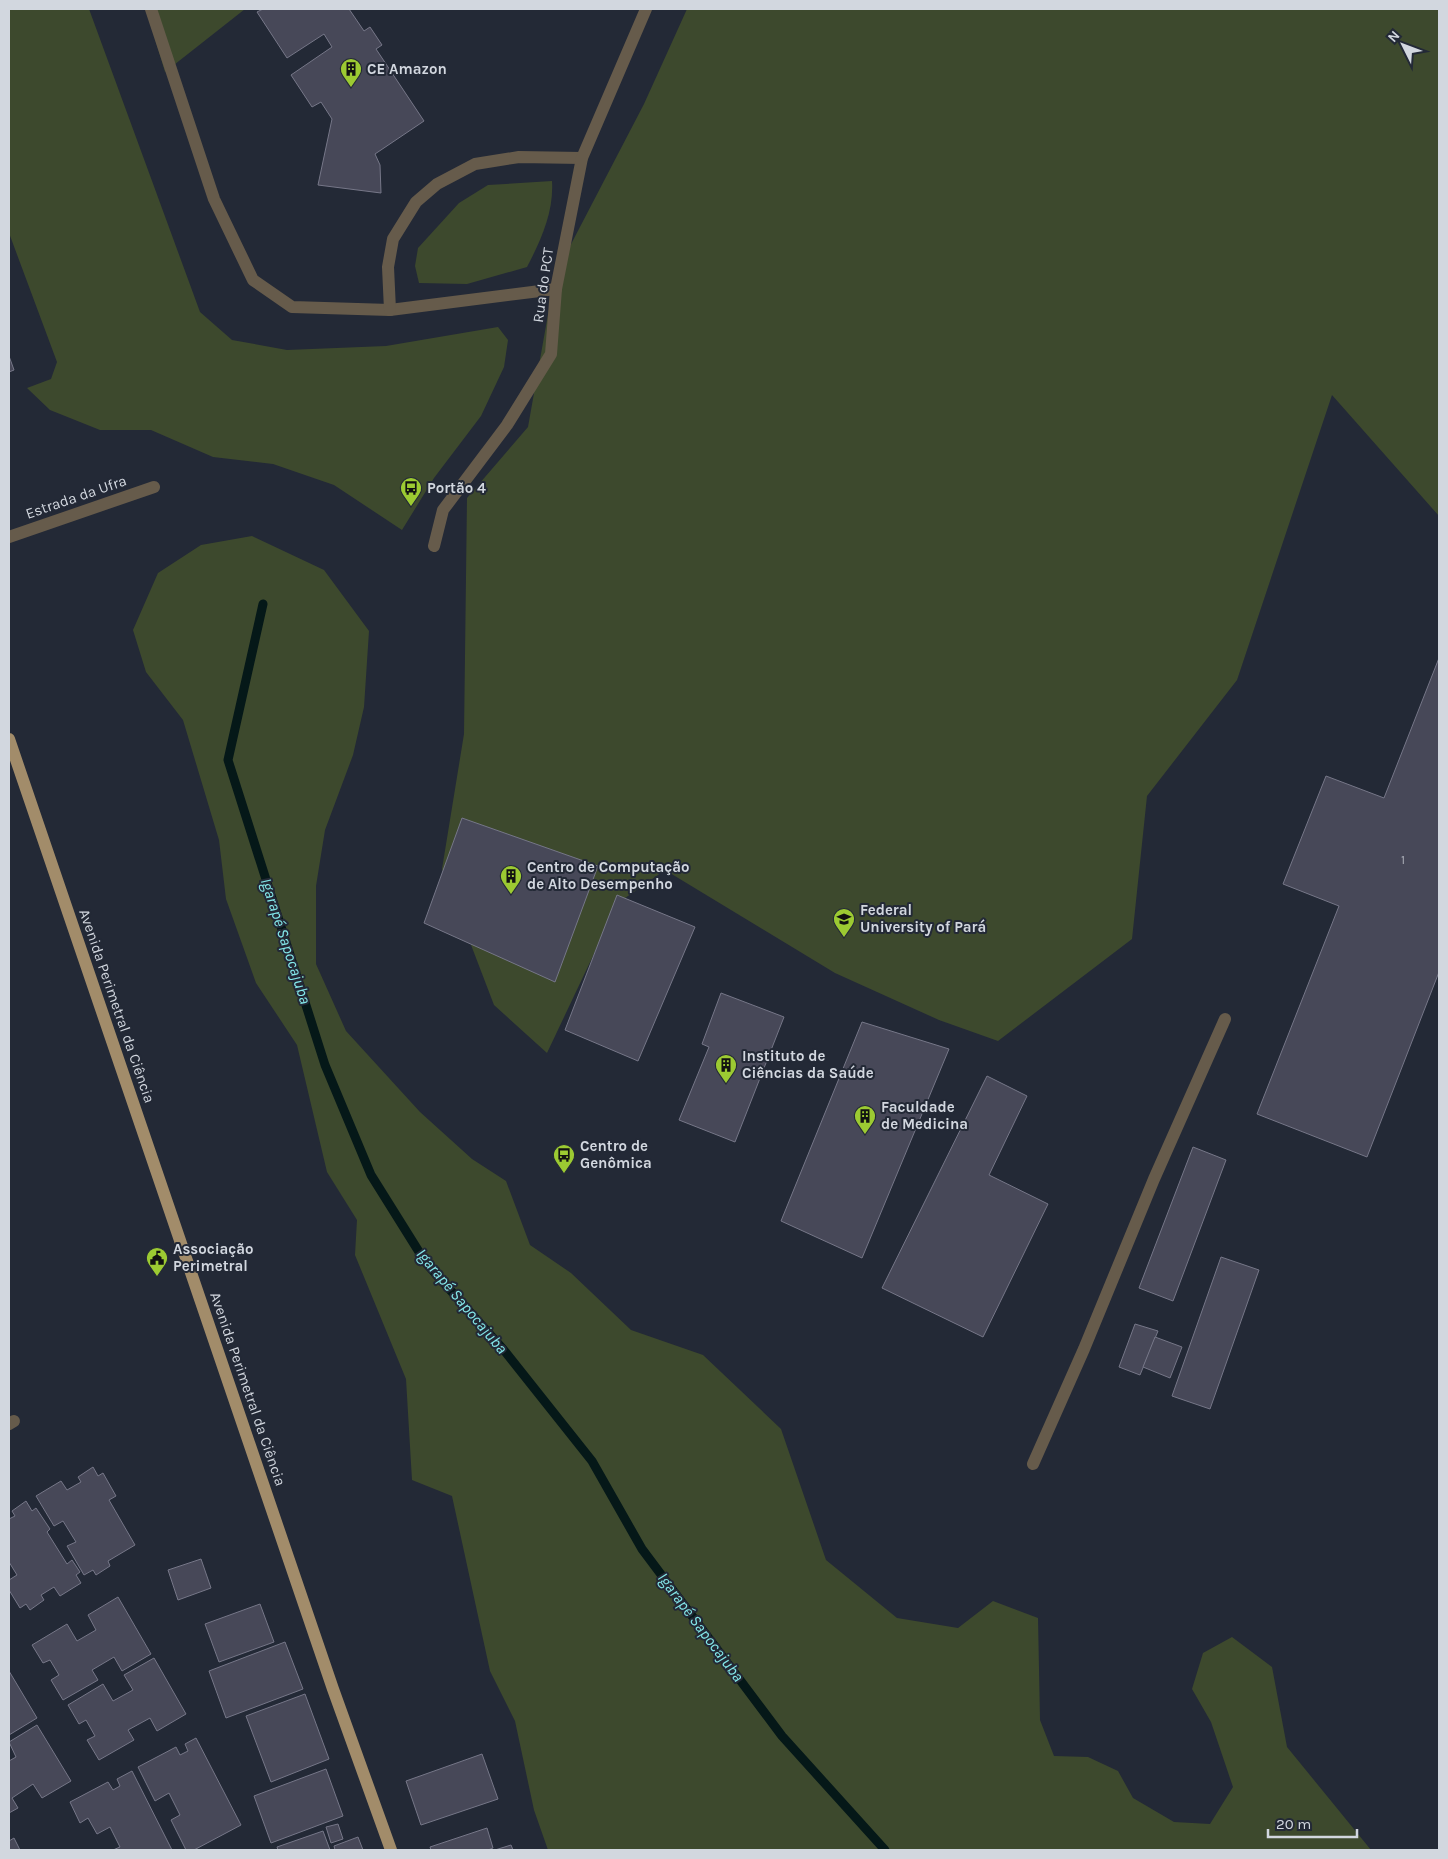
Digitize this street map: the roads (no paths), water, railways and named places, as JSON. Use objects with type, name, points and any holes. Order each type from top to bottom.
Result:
[{"type":"main road","name":"Avenida Perimetral da Ciência","points":[[9,739],[326,1670],[391,1850]]},
{"type":"street","points":[[151,9],[214,200],[253,280],[292,307],[390,310],[556,288]]},
{"type":"street","name":"Rua do PCT","points":[[434,546],[443,510],[507,425],[551,354],[556,288],[582,158],[646,9]]},
{"type":"street","points":[[390,310],[388,267],[393,239],[416,202],[437,184],[475,164],[520,157],[582,158]]},
{"type":"street","name":"Estrada da Ufra","points":[[9,537],[154,487]]},
{"type":"street","points":[[1033,1464],[1084,1349],[1154,1179],[1225,1019]]},
{"type":"waterway","name":"Igarapé Sapocajuba","points":[[263,604],[228,760],[325,1065],[371,1175],[426,1263],[503,1349],[592,1461],[642,1549],[782,1736],[885,1850]]},
{"type":"place","name":"CE Amazon","points":[[351,88]]},
{"type":"place","name":"Portão 4","points":[[411,507]]},
{"type":"place","name":"Centro de Computação de Alto Desempenho","points":[[511,895]]},
{"type":"place","name":"Federal University of Pará","points":[[844,938]]},
{"type":"place","name":"Instituto de Ciências da Saúde","points":[[726,1084]]},
{"type":"place","name":"Faculdade de Medicina","points":[[865,1135]]},
{"type":"place","name":"Centro de Genômica","points":[[564,1174]]},
{"type":"place","name":"Associação Perimetral","points":[[157,1277]]}]
